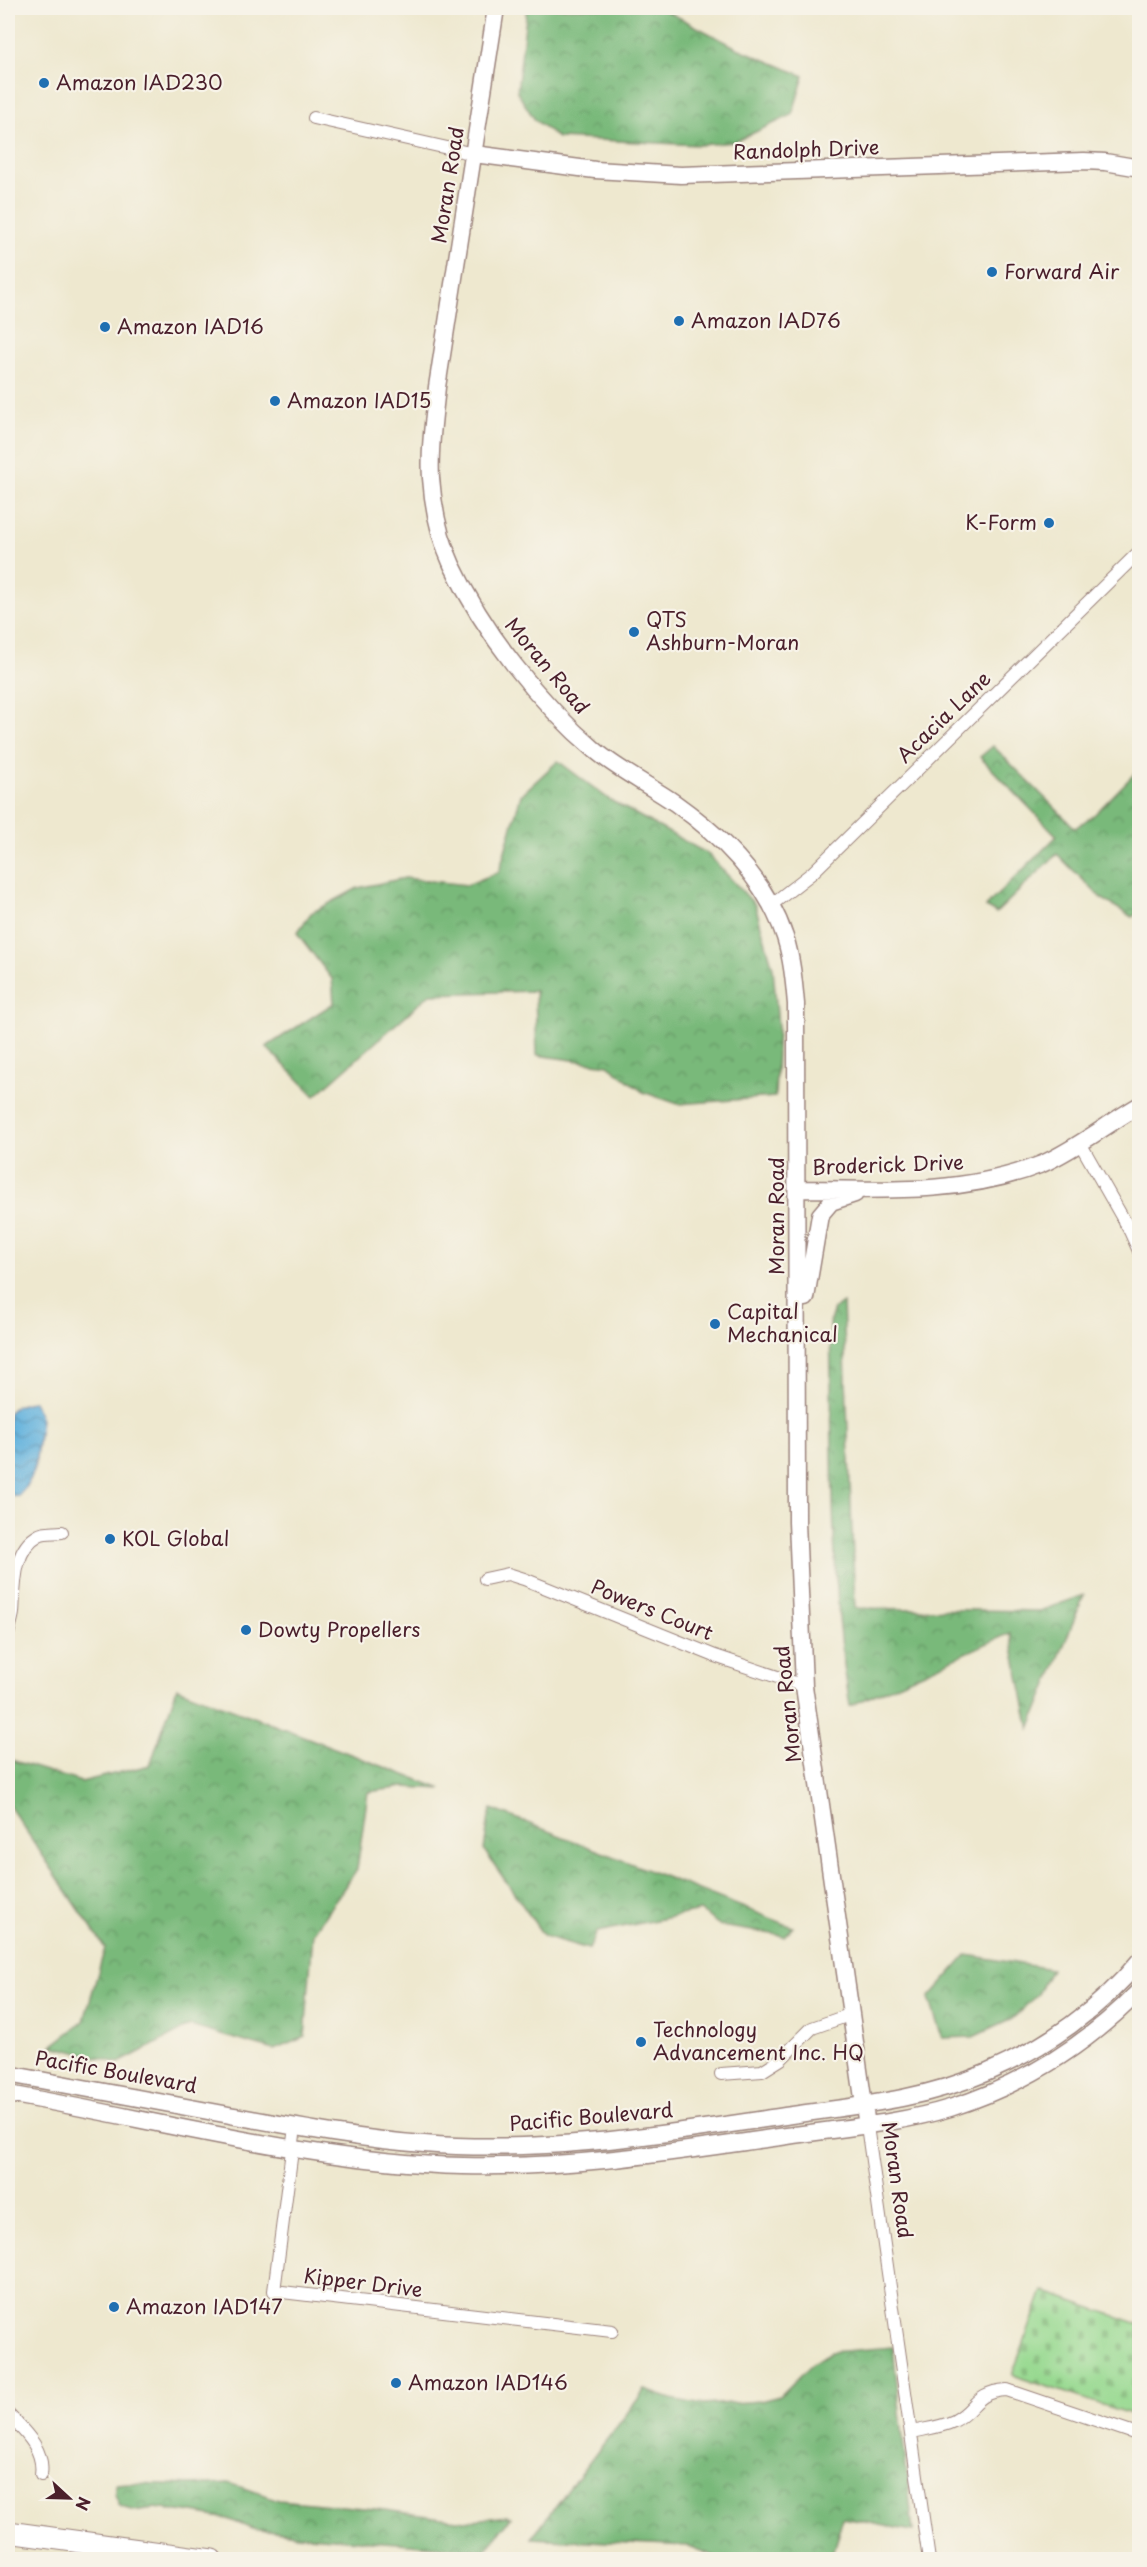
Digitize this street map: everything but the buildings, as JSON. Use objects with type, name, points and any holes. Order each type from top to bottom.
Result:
[{"type":"highway","points":[[8,2532],[212,2559]]},
{"type":"street","name":"Moran Road","points":[[496,8],[437,387],[431,447],[431,477],[435,504],[452,564],[484,623],[553,711],[596,751],[622,771],[674,802],[714,833],[748,869],[771,905],[785,938],[796,1004],[798,1533],[804,1686],[929,2559]]},
{"type":"street","points":[[314,118],[474,154]]},
{"type":"street","name":"Randolph Drive","points":[[474,154],[595,170],[681,175],[1084,161],[1140,168]]},
{"type":"street","name":"Acacia Lane","points":[[771,905],[812,873],[1140,551]]},
{"type":"street","name":"Broderick Drive","points":[[798,1189],[915,1189],[982,1182],[1043,1163],[1080,1143],[1140,1105]]},
{"type":"street","points":[[1080,1143],[1140,1253]]},
{"type":"street","points":[[797,1365],[818,1220],[822,1211],[831,1202],[867,1190]]},
{"type":"street","points":[[8,1635],[13,1614],[13,1588],[18,1564],[27,1548],[39,1535],[62,1532]]},
{"type":"street","name":"Powers Court","points":[[485,1579],[508,1574],[714,1656],[804,1686]]},
{"type":"street","name":"Pacific Boulevard","points":[[8,2074],[344,2136],[428,2145],[524,2146],[628,2139],[865,2104],[934,2091],[987,2073],[1042,2044],[1093,2007],[1140,1960]]},
{"type":"street","name":"Pacific Boulevard","points":[[8,2094],[292,2148],[363,2159],[416,2164],[537,2166],[600,2162],[867,2126],[948,2108],[1014,2082],[1080,2043],[1119,2011],[1140,1990]]},
{"type":"street","points":[[721,2074],[762,2071],[781,2059],[812,2028],[852,2014]]},
{"type":"street","name":"Kipper Drive","points":[[295,2127],[274,2291],[612,2331]]},
{"type":"street","points":[[912,2432],[955,2421],[979,2397],[997,2390],[1006,2390],[1140,2435]]},
{"type":"street","points":[[9,2418],[23,2429],[39,2452],[43,2463],[41,2475]]},
{"type":"green space","points":[[527,8],[661,8],[737,48],[804,76],[792,115],[734,142],[699,145],[558,138],[535,120],[517,92]]},
{"type":"green space","points":[[993,746],[1075,828],[1095,814],[1139,769],[1139,912],[1132,917],[1101,898],[1057,854],[996,913],[985,907],[1057,836],[980,757]]},
{"type":"green space","points":[[558,761],[610,800],[708,854],[755,905],[773,968],[778,1026],[775,1097],[678,1104],[643,1092],[608,1065],[537,1055],[535,991],[430,994],[315,1096],[266,1047],[334,1003],[332,979],[297,933],[311,913],[358,888],[405,878],[467,885],[499,872],[521,795]]},
{"type":"green space","points":[[843,1303],[855,1608],[1040,1611],[1084,1595],[1030,1729],[1010,1633],[850,1706],[838,1611],[832,1466],[830,1321],[834,1309]]},
{"type":"green space","points":[[177,1688],[442,1789],[404,1787],[368,1792],[357,1869],[313,1933],[305,2037],[274,2050],[190,2026],[119,2063],[52,2046],[84,2021],[105,1948],[8,1804],[8,1759],[81,1782],[150,1765]]},
{"type":"green space","points":[[492,1809],[793,1927],[784,1936],[721,1926],[700,1911],[597,1932],[589,1949],[544,1936],[484,1850]]},
{"type":"green space","points":[[967,1955],[1051,1969],[1038,1994],[1012,2019],[973,2037],[942,2038],[929,1998]]},
{"type":"green space","points":[[1043,2291],[1139,2324],[1139,2417],[1012,2375]]},
{"type":"green space","points":[[893,2347],[913,2531],[843,2518],[830,2560],[719,2558],[688,2546],[531,2538],[645,2390],[671,2399],[703,2405],[760,2401],[780,2396],[811,2365],[831,2352]]},
{"type":"green space","points":[[229,2483],[279,2500],[384,2510],[465,2521],[507,2516],[511,2518],[485,2550],[296,2535],[252,2529],[228,2519],[187,2512],[154,2508],[132,2511],[120,2506],[115,2494],[115,2484],[193,2485]]},
{"type":"water","points":[[34,1401],[41,1419],[35,1466],[27,1486],[18,1496],[8,1497],[8,1413],[16,1406]]},
{"type":"place","name":"Amazon IAD230","points":[[44,83]]},
{"type":"place","name":"Forward Air","points":[[992,272]]},
{"type":"place","name":"Amazon IAD76","points":[[679,321]]},
{"type":"place","name":"Amazon IAD16","points":[[105,327]]},
{"type":"place","name":"Amazon IAD15","points":[[275,401]]},
{"type":"place","name":"K-Form","points":[[1049,523]]},
{"type":"place","name":"QTS Ashburn-Moran","points":[[634,632]]},
{"type":"place","name":"Capital Mechanical","points":[[715,1324]]},
{"type":"place","name":"KOL Global","points":[[110,1539]]},
{"type":"place","name":"Dowty Propellers","points":[[246,1630]]},
{"type":"place","name":"Technology Advancement Inc. HQ","points":[[641,2042]]},
{"type":"place","name":"Amazon IAD147","points":[[114,2307]]},
{"type":"place","name":"Amazon IAD146","points":[[396,2383]]}]
